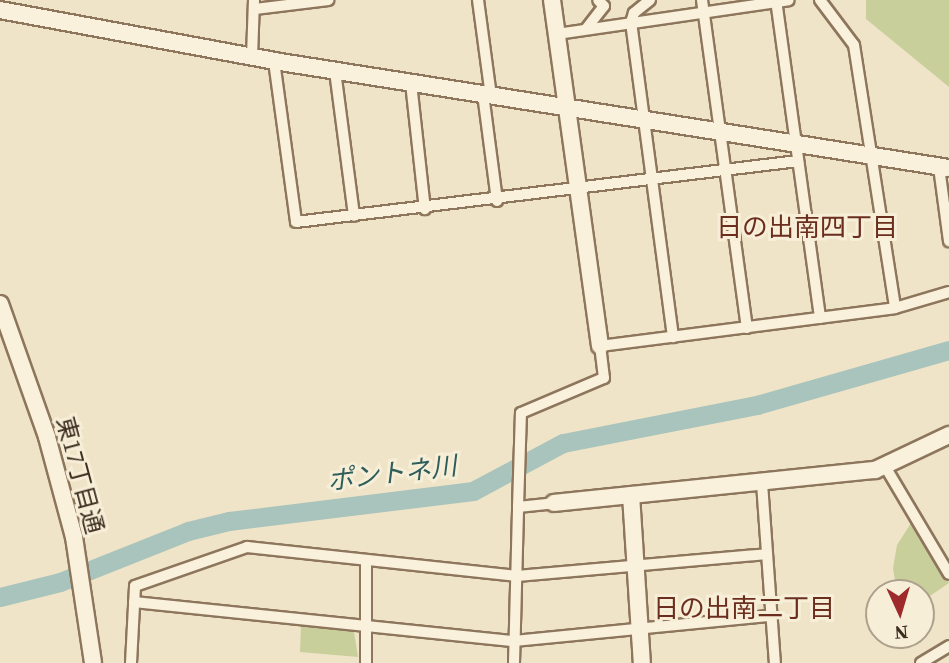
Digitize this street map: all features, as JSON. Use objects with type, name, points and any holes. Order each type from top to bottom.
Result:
[{"type":"street","points":[[252,57],[254,4],[328,0]]},
{"type":"street","points":[[478,0],[497,201]]},
{"type":"street","points":[[514,663],[517,479],[521,413],[604,378],[552,0]]},
{"type":"street","points":[[586,29],[604,6],[598,0]]},
{"type":"street","points":[[650,0],[634,13],[631,22],[673,337]]},
{"type":"street","points":[[557,34],[631,22],[703,6],[789,0]]},
{"type":"street","points":[[820,0],[854,45],[895,307]]},
{"type":"street","points":[[776,1],[820,318]]},
{"type":"street","points":[[703,6],[747,328]]},
{"type":"street","points":[[0,10],[274,61],[720,131],[797,152],[873,156],[944,167],[949,241]]},
{"type":"street","points":[[274,61],[296,222],[497,201],[579,188],[725,171],[797,152]]},
{"type":"street","points":[[335,71],[354,216]]},
{"type":"street","points":[[411,83],[425,209]]},
{"type":"street","points":[[600,346],[895,307],[949,292]]},
{"type":"street","name":"東17丁目通","points":[[0,304],[47,437],[75,537],[93,663]]},
{"type":"street","points":[[518,507],[886,468],[949,436]]},
{"type":"street","points":[[886,468],[949,573]]},
{"type":"street","points":[[762,482],[775,663]]},
{"type":"street","points":[[631,495],[642,663]]},
{"type":"street","points":[[131,663],[135,586],[247,547],[517,576],[767,554]]},
{"type":"street","points":[[366,560],[366,663]]},
{"type":"street","points":[[134,602],[514,641],[771,616]]},
{"type":"street","points":[[921,663],[949,646]]},
{"type":"green space","points":[[866,0],[949,0],[949,87],[866,19]]},
{"type":"green space","points":[[913,520],[949,583],[935,592],[935,579],[895,579],[893,568],[897,545]]},
{"type":"green space","points":[[301,626],[354,632],[358,657],[300,652]]},
{"type":"waterway","name":"ポントネ川","points":[[0,597],[60,582],[188,531],[229,521],[473,491],[563,443],[757,405],[949,350]]},
{"type":"district","name":"日の出南四丁目","points":[[807,228]]},
{"type":"district","name":"日の出南二丁目","points":[[744,609]]}]
